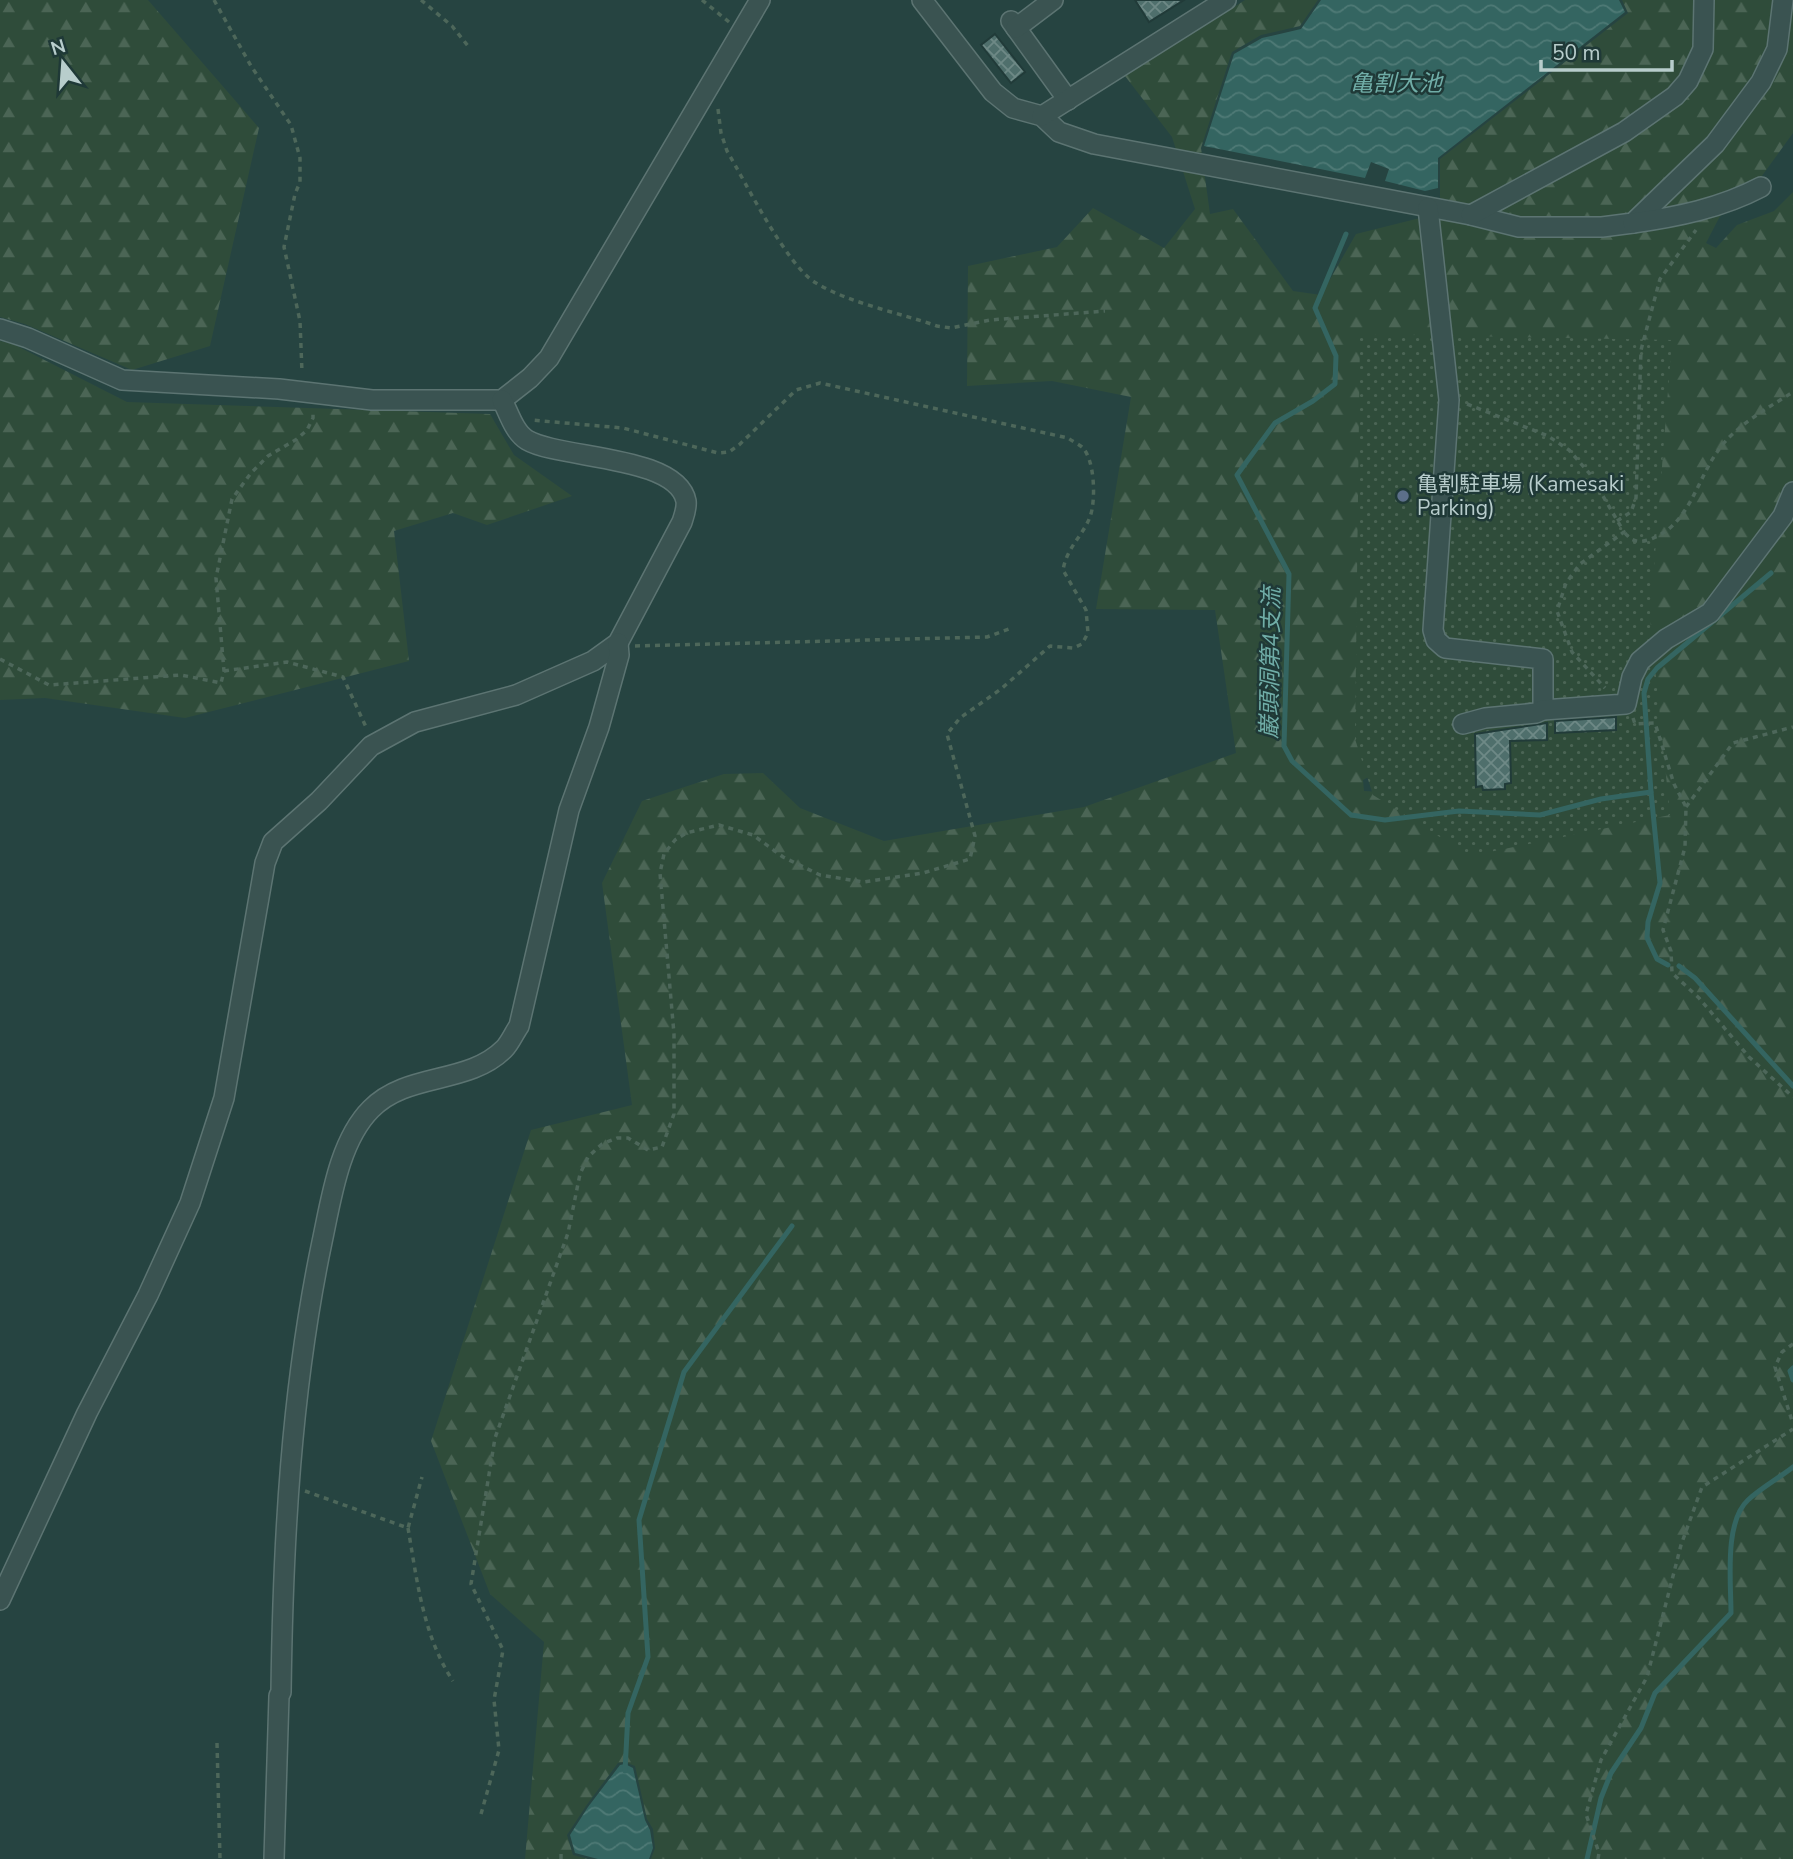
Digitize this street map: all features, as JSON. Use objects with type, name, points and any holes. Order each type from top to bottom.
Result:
[{"type":"street","points":[[0,330],[28,338],[122,380],[279,388],[372,400],[502,400],[530,379],[549,358],[760,0]]},
{"type":"street","points":[[922,0],[993,92],[1013,108],[1042,116],[1059,132],[1094,144],[1471,215],[1519,227],[1602,227],[1633,223],[1704,209],[1736,200],[1761,187]]},
{"type":"street","points":[[1053,0],[1014,24],[1069,100]]},
{"type":"street","points":[[1042,116],[1226,0]]},
{"type":"street","points":[[1471,215],[1624,132],[1675,96],[1688,81],[1703,49],[1704,0]]},
{"type":"street","points":[[1633,223],[1715,144],[1761,82],[1777,49],[1783,0]]},
{"type":"street","points":[[1428,208],[1449,400],[1433,630],[1436,640],[1445,648],[1543,659],[1543,710]]},
{"type":"street","points":[[0,1600],[87,1413],[148,1295],[190,1203],[223,1098],[265,863],[273,842],[319,801],[371,746],[415,722],[516,695],[593,661],[618,643],[682,522],[687,505],[683,492],[671,479],[611,458],[529,441],[518,432],[502,400]]},
{"type":"street","points":[[1463,724],[1485,718],[1543,710],[1626,704],[1632,677],[1640,661],[1666,639],[1710,613],[1783,516],[1793,492]]},
{"type":"street","points":[[274,1859],[282,1610],[295,1400],[311,1297],[333,1186],[353,1132],[372,1108],[402,1088],[486,1064],[506,1047],[519,1026],[569,810],[599,727],[620,655],[618,643]]},
{"type":"path","points":[[0,659],[49,685],[181,676],[221,683],[224,671],[216,578],[232,499],[251,473],[268,456],[297,439],[307,430],[313,418],[312,393],[300,370],[300,321],[284,247],[300,182],[300,158],[291,125],[251,66],[214,0]]},
{"type":"path","points":[[421,0],[452,26],[468,47]]},
{"type":"path","points":[[702,0],[742,32]]},
{"type":"path","points":[[712,83],[727,151],[790,256],[806,276],[817,283],[838,294],[937,326],[951,328],[990,320],[1105,311]]},
{"type":"path","points":[[1617,521],[1631,512],[1636,498],[1641,350],[1660,279],[1702,224],[1704,209]]},
{"type":"path","points":[[481,1814],[499,1750],[494,1700],[503,1650],[471,1584],[495,1438],[568,1233],[580,1174],[588,1157],[602,1144],[617,1138],[628,1138],[648,1150],[662,1147],[674,1114],[674,1034],[660,873],[664,854],[675,840],[686,833],[719,825],[753,835],[783,857],[820,875],[863,882],[923,873],[970,859],[975,836],[947,734],[960,718],[1001,689],[1050,646],[1073,648],[1082,643],[1088,633],[1086,610],[1063,570],[1065,555],[1091,514],[1093,501],[1092,469],[1087,454],[1082,447],[1068,438],[820,383],[796,390],[729,452],[718,453],[624,429],[512,419]]},
{"type":"path","points":[[1449,400],[1476,405],[1548,436],[1569,450],[1590,474],[1624,532],[1630,538],[1641,542],[1662,535],[1685,511],[1719,449],[1746,424],[1793,392]]},
{"type":"path","points":[[1621,705],[1572,652],[1557,611],[1566,583],[1580,564],[1624,532]]},
{"type":"path","points":[[618,643],[632,646],[670,646],[987,637],[1009,629]]},
{"type":"path","points":[[224,671],[287,662],[343,677],[364,719],[371,746]]},
{"type":"path","points":[[1639,724],[1655,723],[1674,785],[1686,807],[1685,847],[1663,930],[1671,951],[1672,974],[1699,998],[1749,1057],[1793,1097]]},
{"type":"path","points":[[1686,807],[1732,743],[1793,727]]},
{"type":"path","points":[[1793,1344],[1782,1352],[1775,1367],[1793,1424]]},
{"type":"path","points":[[1598,1859],[1599,1853],[1586,1814],[1601,1760],[1647,1677],[1681,1545],[1702,1487],[1793,1429]]},
{"type":"path","points":[[422,1478],[408,1528],[422,1608],[444,1667],[453,1681]]},
{"type":"path","points":[[290,1486],[408,1528]]},
{"type":"path","points":[[218,1743],[220,1859]]},
{"type":"green space","points":[[0,0],[148,0],[259,128],[210,346],[132,370],[25,324],[0,317]]},
{"type":"green space","points":[[1245,0],[1318,0],[1300,26],[1261,35],[1232,52],[1201,148],[1210,214],[1233,209],[1293,291],[1321,295],[1356,234],[1440,213],[1440,159],[1628,13],[1622,0],[1793,0],[1793,133],[1756,184],[1737,194],[1719,218],[1706,243],[1716,248],[1737,225],[1774,211],[1793,192],[1793,1859],[651,1859],[655,1848],[653,1829],[647,1819],[635,1766],[625,1762],[618,1763],[567,1835],[573,1855],[588,1859],[525,1859],[544,1642],[490,1594],[431,1441],[531,1130],[632,1105],[602,883],[642,801],[724,774],[763,773],[800,808],[884,841],[1084,807],[1236,753],[1215,610],[1096,609],[1131,397],[1052,381],[967,386],[968,266],[1057,247],[1093,208],[1164,248],[1195,209],[1172,137],[1125,76]],"holes":[[[1396,762],[1401,793],[1364,791],[1363,780]]]},
{"type":"green space","points":[[1360,334],[1672,340],[1650,618],[1670,815],[1470,856],[1373,795],[1355,739]]},
{"type":"green space","points":[[0,341],[13,344],[127,402],[490,414],[514,455],[572,496],[487,525],[453,513],[394,531],[409,661],[185,718],[45,698],[0,700]]},
{"type":"water","name":"亀割大池","points":[[1321,0],[1619,0],[1625,12],[1438,158],[1438,188],[1425,191],[1385,181],[1389,169],[1371,162],[1365,178],[1204,146],[1234,54],[1262,38],[1301,29]]},
{"type":"water","points":[[620,1765],[633,1768],[645,1820],[650,1830],[653,1848],[649,1859],[598,1859],[575,1853],[570,1835]]},
{"type":"building","points":[[1135,0],[1184,0],[1149,22]]},
{"type":"building","points":[[995,34],[1025,72],[1011,83],[981,45]]},
{"type":"building","points":[[1616,717],[1616,730],[1555,733],[1555,721]]},
{"type":"building","points":[[1547,723],[1547,740],[1510,741],[1511,783],[1505,784],[1505,789],[1483,790],[1482,786],[1476,787],[1475,734]]},
{"type":"waterway","name":"巌頭洞第4支流","points":[[1346,234],[1315,308],[1336,356],[1335,384],[1313,401],[1275,423],[1237,475],[1289,574],[1284,746],[1292,761],[1351,815],[1385,820],[1459,811],[1540,815],[1601,799],[1651,792],[1660,883],[1648,922],[1647,938],[1657,959],[1668,965]]},
{"type":"waterway","points":[[1651,792],[1644,693],[1648,679],[1657,668],[1771,573]]},
{"type":"waterway","name":"巌頭洞第4支流","points":[[1679,966],[1695,978],[1793,1086]]},
{"type":"waterway","points":[[625,1771],[628,1713],[648,1657],[639,1520],[684,1372],[792,1226]]},
{"type":"waterway","points":[[1793,1368],[1790,1371],[1793,1380]]},
{"type":"waterway","points":[[1587,1859],[1601,1798],[1611,1773],[1641,1728],[1655,1693],[1731,1613],[1730,1553],[1740,1510],[1748,1500],[1793,1467]]},
{"type":"place","name":"亀割駐車場 (Kamesaki Parking)","points":[[1403,496]]}]
